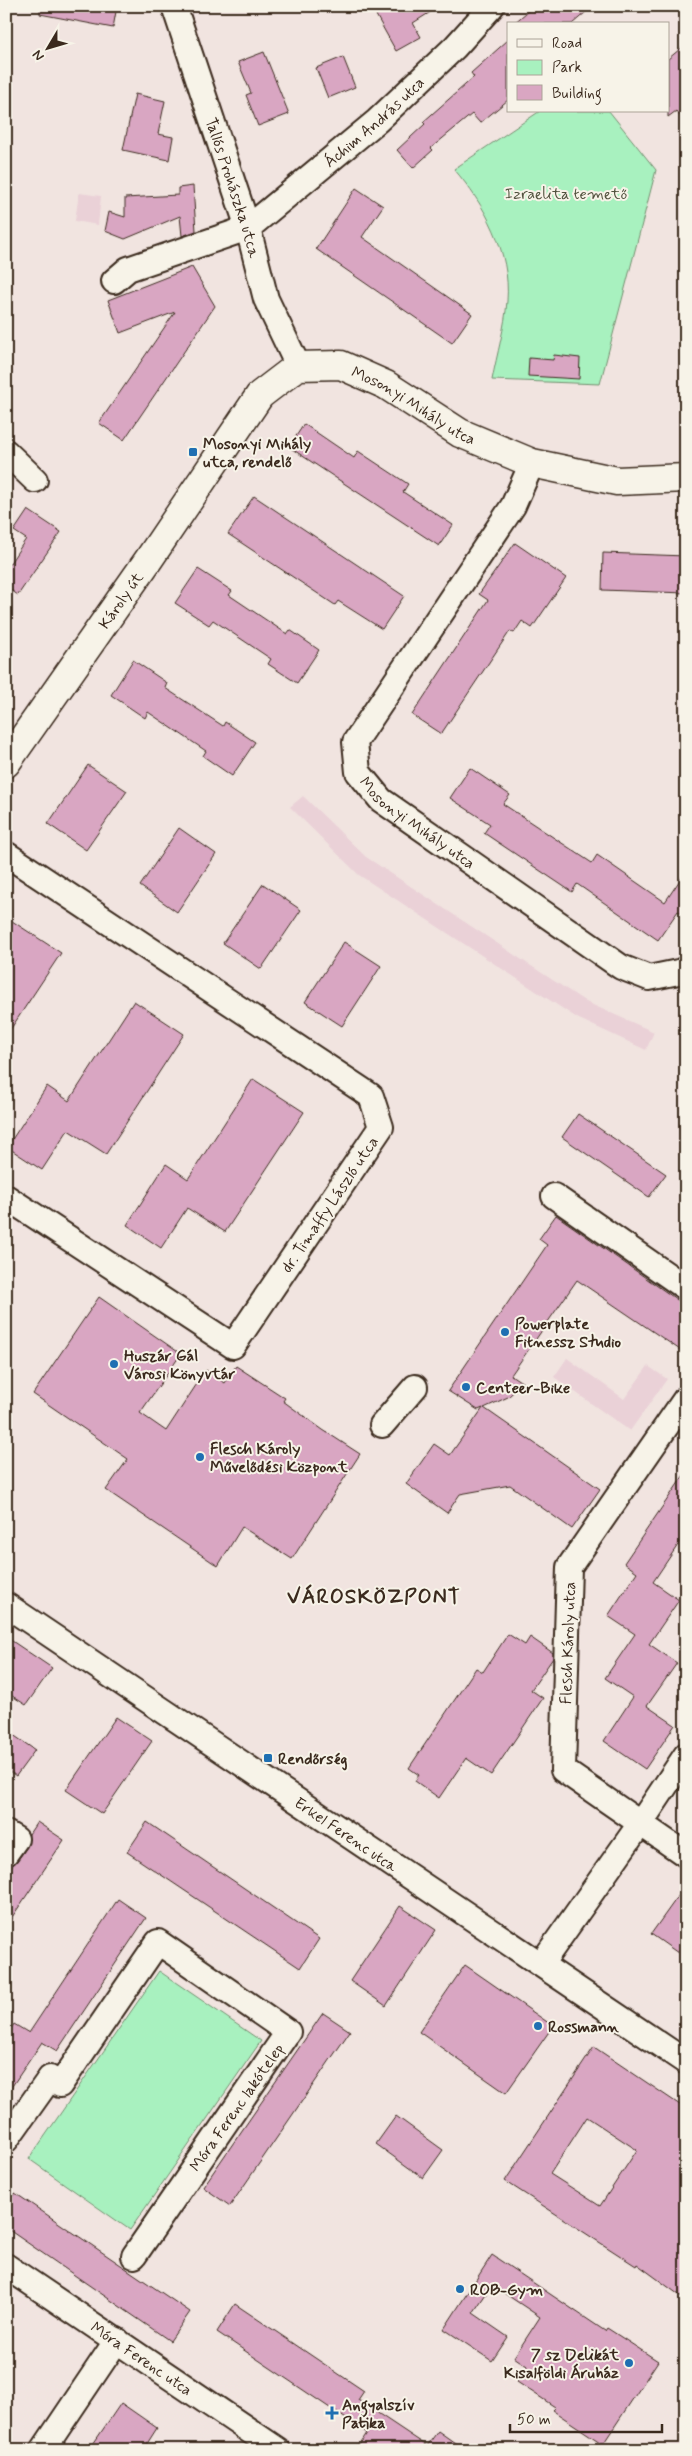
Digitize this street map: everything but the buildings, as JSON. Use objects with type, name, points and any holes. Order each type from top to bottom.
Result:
[{"type":"street","name":"Tallós Prohászka utca","points":[[174,6],[248,228],[266,299],[298,366]]},
{"type":"street","name":"Áchim András utca","points":[[248,228],[376,121],[455,47],[492,6]]},
{"type":"street","points":[[114,281],[128,269],[248,228]]},
{"type":"street","name":"Mosonyi Mihály utca","points":[[298,366],[341,364],[386,385],[460,434],[532,463],[617,481],[686,478]]},
{"type":"street","name":"Károly út","points":[[6,763],[145,566],[260,395],[298,366]]},
{"type":"street","points":[[6,452],[35,480]]},
{"type":"street","name":"Mosonyi Mihály utca","points":[[532,463],[513,506],[355,742],[358,772],[381,800],[621,967],[649,978],[683,971],[686,968]]},
{"type":"street","name":"dr. Timaffy László utca","points":[[6,854],[370,1096],[380,1127],[233,1346],[6,1197]]},
{"type":"street","points":[[554,1196],[686,1288]]},
{"type":"street","points":[[382,1426],[415,1388]]},
{"type":"street","name":"Flesch Károly utca","points":[[640,1824],[563,1770],[569,1567],[686,1398]]},
{"type":"street","name":"Erkel Ferenc utca","points":[[6,1605],[686,2062]]},
{"type":"street","points":[[541,1964],[640,1824],[686,1755]]},
{"type":"street","points":[[640,1824],[686,1855]]},
{"type":"street","points":[[6,1833],[16,1839],[6,1853]]},
{"type":"street","name":"Móra Ferenc lakótelep","points":[[6,2140],[50,2078],[60,2085],[158,1942],[288,2032],[134,2256]]},
{"type":"street","name":"Móra Ferenc utca","points":[[6,2266],[278,2450]]},
{"type":"street","points":[[43,2450],[117,2340]]},
{"type":"shaded area","points":[[79,193],[101,196],[98,225],[75,221]]},
{"type":"shaded area","points":[[303,796],[366,857],[586,1002],[654,1032],[646,1050],[577,1018],[359,875],[290,807]]},
{"type":"shaded area","points":[[567,1358],[624,1399],[648,1366],[667,1379],[630,1431],[554,1377]]},
{"type":"green space","name":"Izraelita temető","points":[[539,112],[610,112],[656,170],[600,384],[492,380],[506,311],[507,283],[505,265],[494,230],[476,198],[454,169]]},
{"type":"green space","points":[[159,1971],[261,2041],[130,2230],[29,2159]]},
{"type":"place","name":"Mosonyi Mihály utca, rendelő","points":[[193,452]]},
{"type":"place","name":"Powerplate Fitnessz Studio","points":[[505,1332]]},
{"type":"place","name":"Huszár Gál Városi Könyvtár","points":[[114,1364]]},
{"type":"place","name":"Centeer-Bike","points":[[466,1387]]},
{"type":"place","name":"Flesch Károly Művelődési Központ","points":[[200,1457]]},
{"type":"place","name":"Rendőrség","points":[[268,1758]]},
{"type":"place","name":"Rossmann","points":[[538,2026]]},
{"type":"place","name":"ROB-Gym","points":[[460,2289]]},
{"type":"place","name":"7 sz Delikát Kisalföldi Áruház","points":[[629,2363]]},
{"type":"place","name":"Angyalszív Patika","points":[[332,2413]]},
{"type":"district","name":"VÁROSKÖZPONT","points":[[374,1596]]}]
